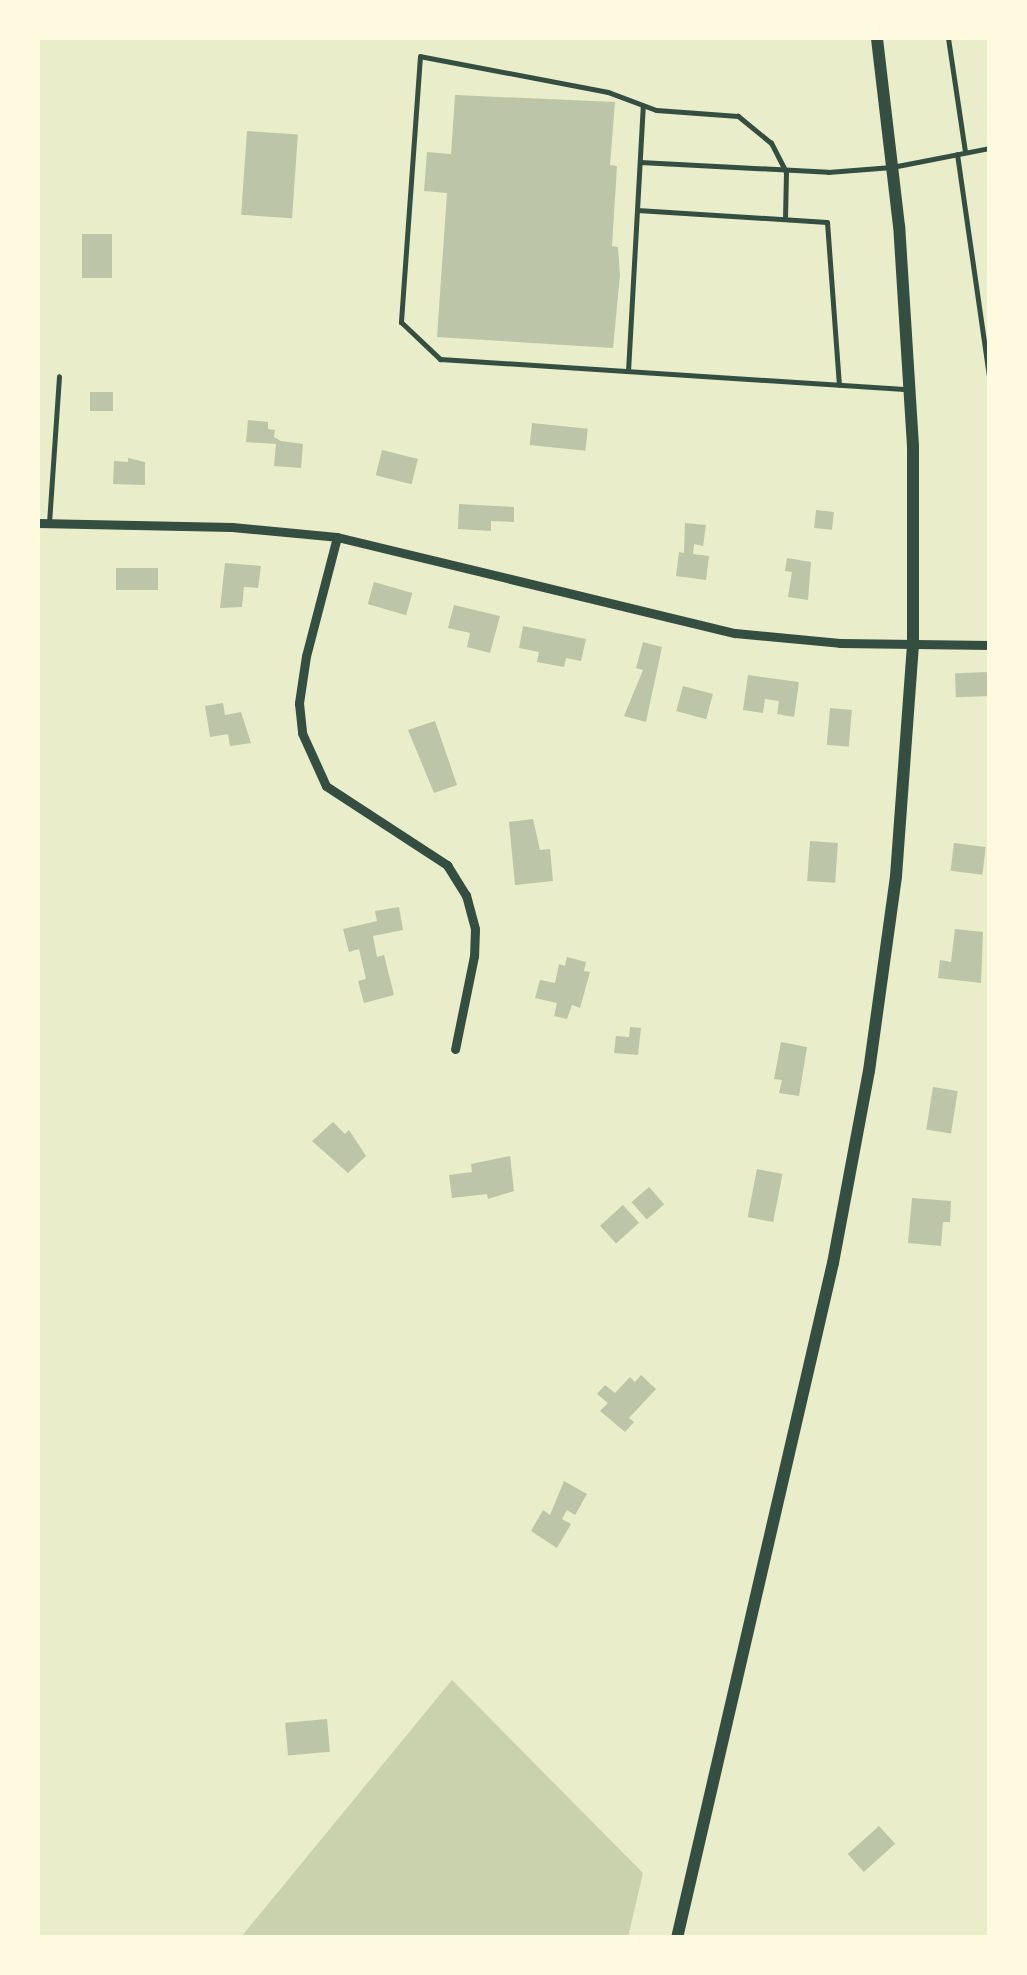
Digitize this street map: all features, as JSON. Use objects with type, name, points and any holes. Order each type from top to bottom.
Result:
[{"type":"main road","points":[[677,1938],[856,1146],[896,876],[914,646],[912,390],[877,38]]},
{"type":"street","points":[[43,523],[232,527],[336,537],[736,633],[914,646],[990,645]]},
{"type":"street","points":[[336,537],[306,656],[299,703],[302,733],[326,786],[436,856],[466,895],[475,929],[474,956],[454,1049]]},
{"type":"lane","points":[[948,38],[966,152]]},
{"type":"lane","points":[[784,220],[786,172],[771,142],[738,116],[643,105],[608,92],[420,56],[401,322],[440,359],[912,390]]},
{"type":"lane","points":[[628,371],[643,105]]},
{"type":"lane","points":[[640,162],[786,172],[892,167],[990,148]]},
{"type":"lane","points":[[957,154],[990,384]]},
{"type":"lane","points":[[637,210],[826,222],[839,385]]},
{"type":"lane","points":[[43,523],[59,376]]},
{"type":"green space","points":[[452,1680],[643,1873],[628,1937],[241,1937]]},
{"type":"building","points":[[455,95],[615,102],[610,165],[617,166],[612,246],[618,247],[620,275],[613,348],[437,337],[447,193],[424,191],[427,152],[451,154]]},
{"type":"building","points":[[247,131],[298,135],[292,218],[241,215]]},
{"type":"building","points":[[82,234],[112,234],[112,278],[82,278]]},
{"type":"building","points":[[90,392],[113,392],[113,411],[90,411]]},
{"type":"building","points":[[248,420],[268,422],[268,429],[275,430],[274,437],[303,444],[301,468],[274,466],[276,444],[246,442]]},
{"type":"building","points":[[532,423],[588,429],[585,451],[530,445]]},
{"type":"building","points":[[382,450],[418,459],[412,484],[376,475]]},
{"type":"building","points":[[128,458],[145,462],[145,485],[113,484],[114,461],[128,462]]},
{"type":"building","points":[[459,504],[514,507],[514,522],[491,521],[491,531],[458,529]]},
{"type":"building","points":[[816,510],[834,512],[832,530],[814,528]]},
{"type":"building","points":[[685,523],[706,525],[703,546],[694,544],[693,554],[709,556],[706,580],[676,576],[679,552],[684,553]]},
{"type":"building","points":[[787,558],[811,562],[808,600],[788,597],[792,572],[785,571]]},
{"type":"building","points":[[225,563],[261,566],[258,588],[244,587],[242,607],[220,608]]},
{"type":"building","points":[[116,568],[158,568],[158,590],[116,590]]},
{"type":"building","points":[[374,582],[412,593],[406,615],[368,604]]},
{"type":"building","points":[[454,605],[500,616],[490,653],[467,647],[470,633],[448,628]]},
{"type":"building","points":[[523,626],[586,639],[581,661],[566,658],[564,667],[537,662],[539,652],[519,648]]},
{"type":"building","points":[[643,642],[662,647],[646,722],[624,716],[643,670],[636,668]]},
{"type":"building","points":[[989,672],[990,696],[956,697],[955,673]]},
{"type":"building","points":[[748,675],[799,682],[794,717],[777,714],[779,701],[765,699],[763,713],[743,710]]},
{"type":"building","points":[[683,686],[713,694],[706,719],[676,711]]},
{"type":"building","points":[[223,703],[225,715],[241,712],[251,743],[230,746],[228,734],[210,737],[205,706]]},
{"type":"building","points":[[830,708],[852,710],[849,747],[827,745]]},
{"type":"building","points":[[435,721],[457,785],[434,793],[408,730]]},
{"type":"building","points":[[533,819],[540,850],[550,849],[553,881],[515,885],[509,822]]},
{"type":"building","points":[[810,841],[838,843],[835,883],[807,881]]},
{"type":"building","points":[[954,843],[986,847],[982,875],[951,871]]},
{"type":"building","points":[[399,907],[403,930],[373,936],[377,957],[384,955],[394,995],[364,1003],[358,981],[366,979],[359,949],[349,952],[343,929],[377,921],[375,911]]},
{"type":"building","points":[[955,929],[983,932],[981,983],[938,978],[940,960],[951,962]]},
{"type":"building","points":[[567,957],[586,962],[584,971],[590,972],[580,1008],[572,1005],[567,1019],[554,1016],[557,1003],[535,998],[540,980],[555,983],[559,964],[565,966]]},
{"type":"building","points":[[630,1027],[641,1028],[638,1055],[614,1053],[616,1036],[629,1037]]},
{"type":"building","points":[[781,1042],[807,1047],[799,1096],[779,1093],[782,1080],[774,1079]]},
{"type":"building","points":[[933,1087],[958,1091],[951,1133],[926,1129]]},
{"type":"building","points":[[333,1122],[345,1134],[349,1130],[366,1156],[348,1173],[312,1141]]},
{"type":"building","points":[[510,1156],[514,1191],[488,1199],[487,1194],[452,1198],[449,1175],[472,1172],[471,1164]]},
{"type":"building","points":[[757,1169],[783,1174],[773,1222],[748,1217]]},
{"type":"building","points":[[649,1187],[664,1204],[647,1219],[632,1202]]},
{"type":"building","points":[[912,1198],[951,1201],[950,1222],[943,1222],[941,1246],[908,1243]]},
{"type":"building","points":[[623,1205],[639,1223],[616,1244],[600,1226]]},
{"type":"building","points":[[641,1375],[656,1389],[629,1418],[634,1422],[625,1432],[600,1411],[608,1403],[597,1394],[605,1385],[615,1393],[630,1377],[635,1382]]},
{"type":"building","points":[[564,1481],[587,1494],[575,1515],[567,1510],[562,1519],[571,1524],[557,1548],[531,1531],[543,1510],[550,1515]]},
{"type":"building","points":[[327,1719],[330,1752],[288,1756],[285,1723]]},
{"type":"building","points":[[879,1826],[895,1844],[864,1872],[848,1854]]}]
